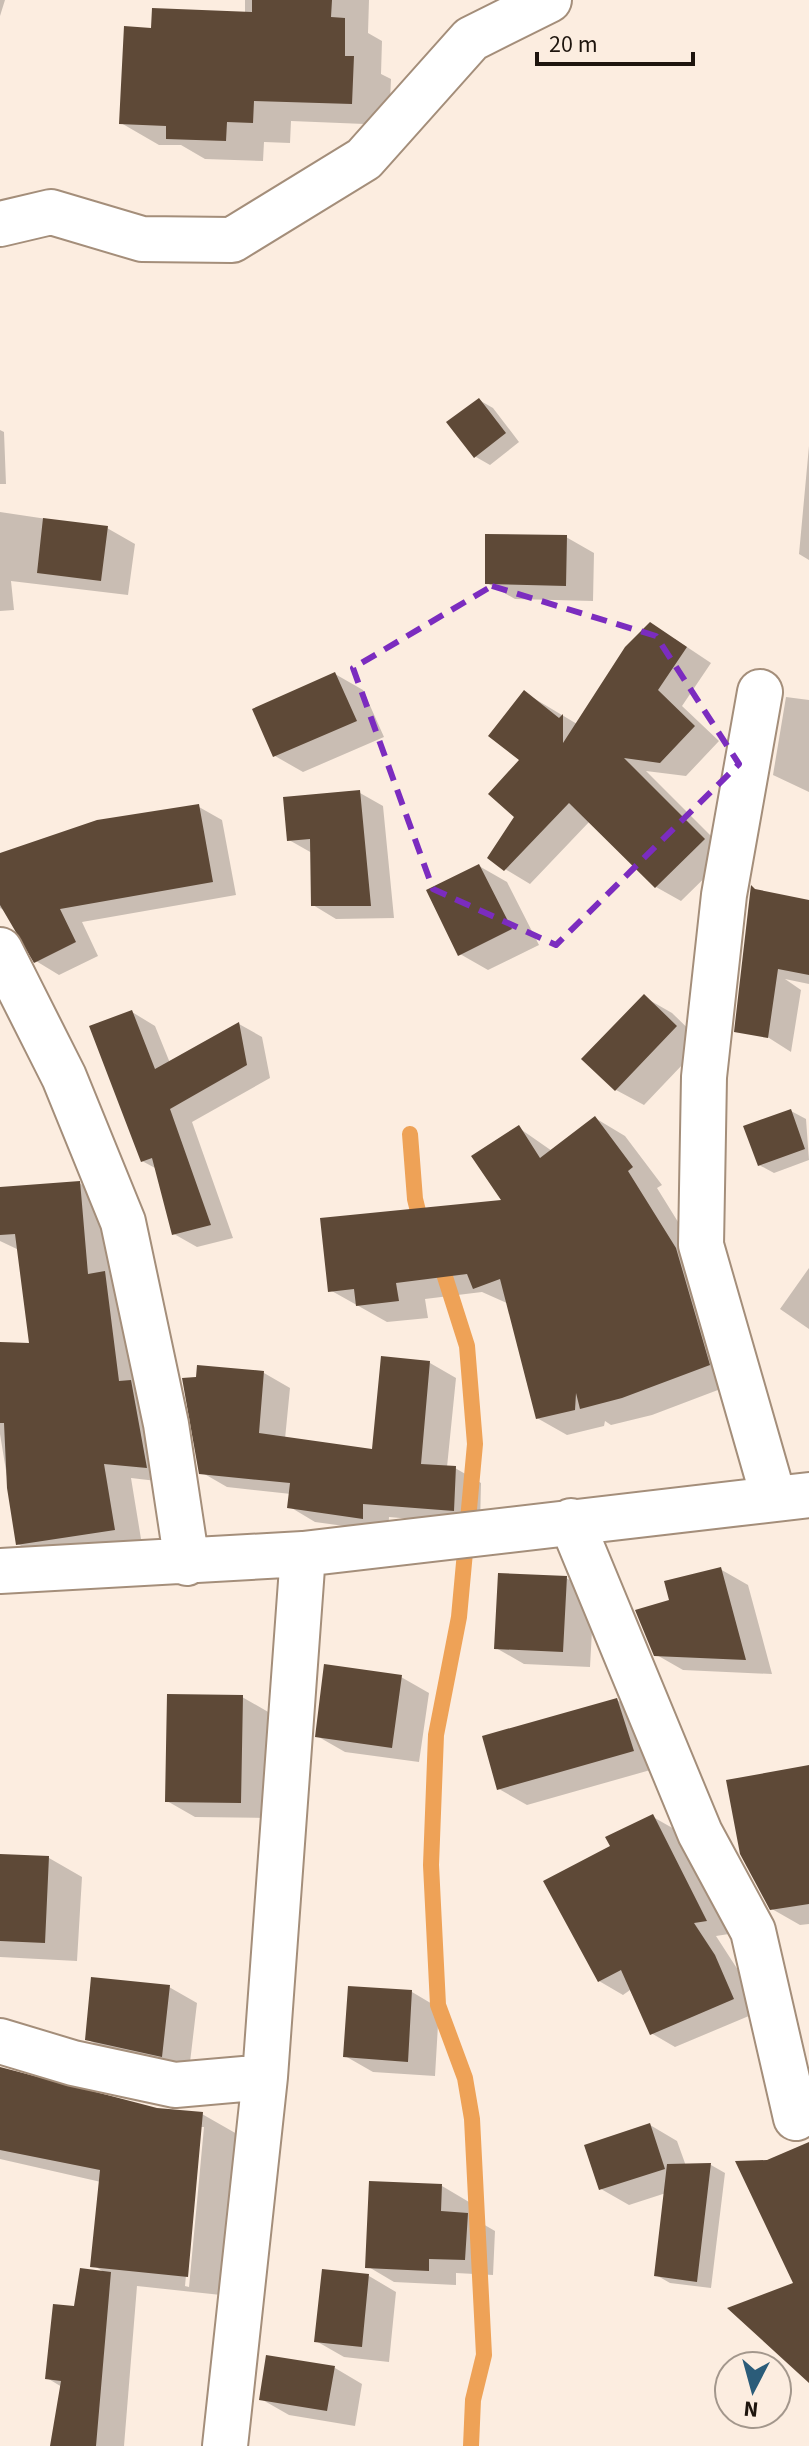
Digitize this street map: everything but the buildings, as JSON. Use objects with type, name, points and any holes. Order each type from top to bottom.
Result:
[{"type":"street","points":[[0,224],[51,212],[142,239],[232,240],[364,159],[471,39],[549,0]]},
{"type":"street","points":[[0,1571],[187,1563],[303,1554],[791,1497],[701,1245],[708,1047],[724,895],[760,692]]},
{"type":"street","points":[[0,950],[64,1077],[123,1222],[166,1424],[187,1563]]},
{"type":"street","points":[[571,1521],[700,1833],[753,1931],[796,2118]]},
{"type":"street","points":[[225,2446],[265,2077],[303,1554]]},
{"type":"street","points":[[0,2041],[73,2063],[175,2085],[265,2077]]},
{"type":"highlighted area","points":[[492,586],[656,636],[739,764],[556,945],[433,889],[353,668]]},
{"type":"waterway","points":[[410,1134],[415,1199],[422,1227]]},
{"type":"waterway","points":[[439,1258],[467,1346],[475,1444],[459,1617],[436,1735],[431,1865],[438,2005],[465,2078],[472,2119],[484,2355],[473,2400],[471,2446]]}]
